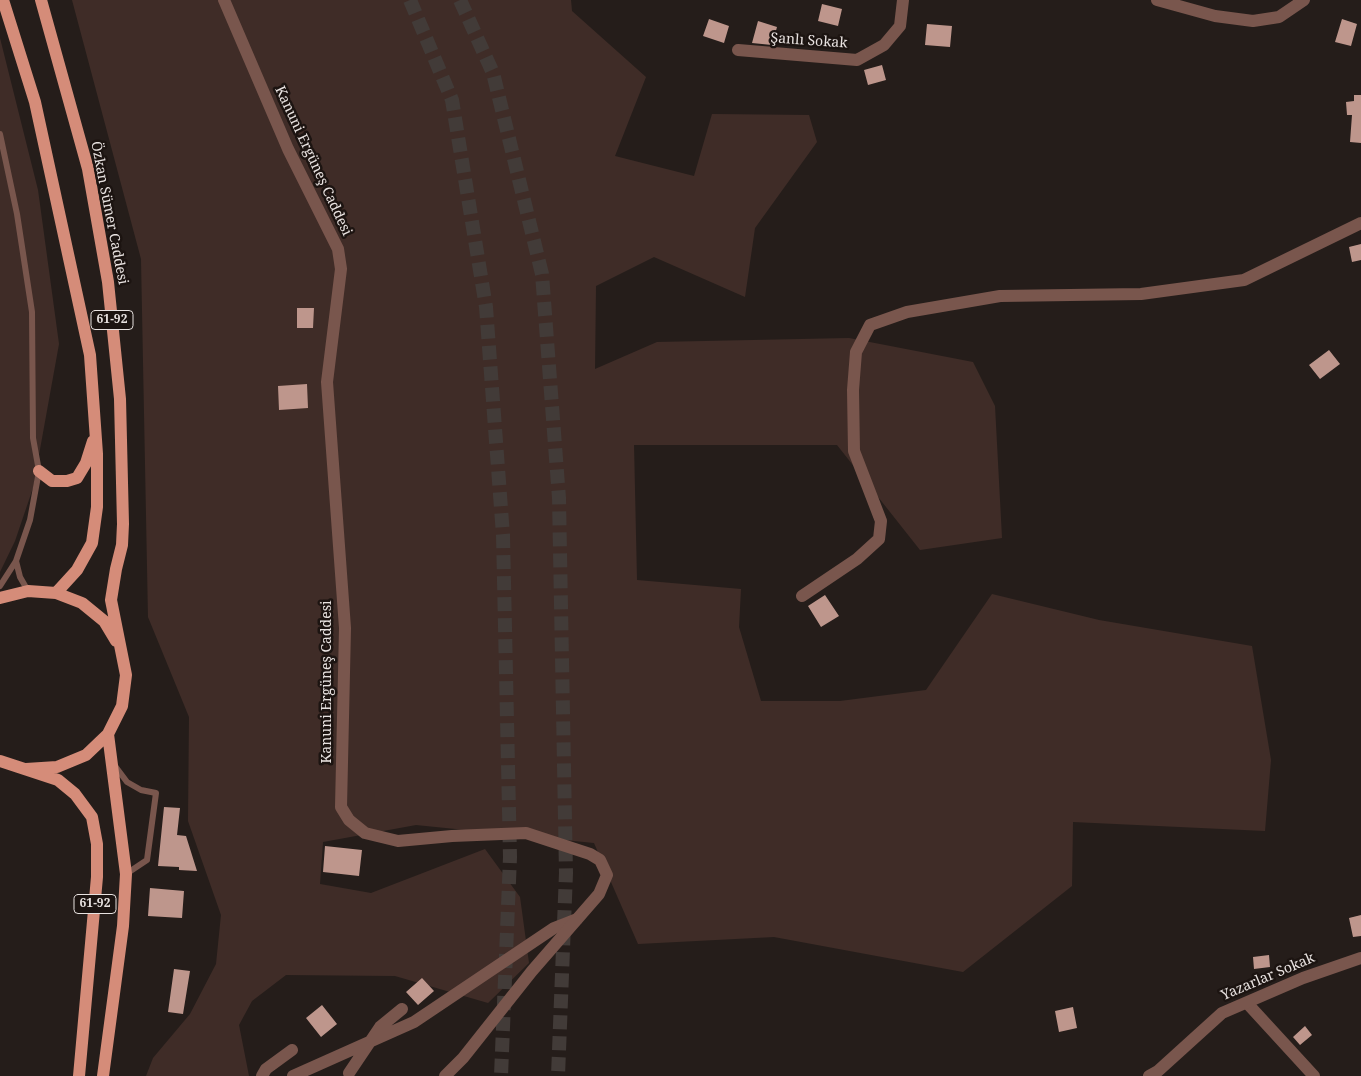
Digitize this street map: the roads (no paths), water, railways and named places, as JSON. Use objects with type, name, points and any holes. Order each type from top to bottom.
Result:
[{"type":"main road","name":"61-92","points":[[3,0],[35,102],[90,355],[97,507],[92,544],[77,570],[56,593]]},
{"type":"main road","name":"Özkan Sümer Caddesi","points":[[26,769],[57,768],[86,755],[108,734],[122,706],[126,676],[112,600],[116,569],[122,544],[120,399],[108,282],[88,168],[41,0]]},
{"type":"main road","points":[[39,471],[52,481],[67,481],[76,478],[86,463],[95,432]]},
{"type":"main road","name":"Özkan Sümer Caddesi","points":[[0,598],[28,591],[56,593],[82,603],[104,621],[119,645]]},
{"type":"main road","name":"61-92","points":[[102,1076],[122,935],[126,874],[108,734]]},
{"type":"main road","name":"Özkan Sümer Caddesi","points":[[0,761],[58,780],[75,794],[92,817],[97,844],[96,887],[79,1076]]},
{"type":"street","name":"Kanuni Ergüneş Caddesi","points":[[224,0],[288,149],[338,249],[341,269],[327,382],[345,628],[340,807],[349,820],[365,833],[398,841],[452,836],[526,833],[590,854],[600,860],[607,875],[600,894],[532,971],[462,1058],[445,1076]]},
{"type":"street","name":"Şanlı Sokak","points":[[738,50],[857,60],[884,45],[900,26],[903,0]]},
{"type":"street","points":[[1157,0],[1215,16],[1253,21],[1279,17],[1304,0]]},
{"type":"street","points":[[802,596],[857,559],[879,539],[881,521],[854,450],[853,390],[856,352],[870,325],[907,312],[1000,296],[1141,294],[1244,280],[1361,223]]},
{"type":"street","points":[[293,1076],[414,1022],[554,928],[577,920]]},
{"type":"street","name":"Yazarlar Sokak","points":[[1158,1074],[1222,1013],[1302,978],[1361,958]]},
{"type":"street","points":[[1247,1003],[1314,1076]]},
{"type":"street","points":[[349,1073],[369,1041],[380,1028],[402,1009]]},
{"type":"street","points":[[262,1076],[266,1069],[292,1050]]},
{"type":"lane","points":[[0,134],[17,214],[32,312],[33,438],[39,471],[30,520],[16,561],[0,586]]},
{"type":"lane","points":[[16,561],[20,577],[28,591]]},
{"type":"lane","points":[[110,759],[127,782],[141,790],[156,793],[147,860],[126,874]]},
{"type":"tunnel","points":[[410,0],[452,100],[486,307],[503,535],[510,857],[501,1076]]},
{"type":"tunnel","points":[[460,0],[493,73],[542,274],[559,498],[566,873],[558,1076]]}]
